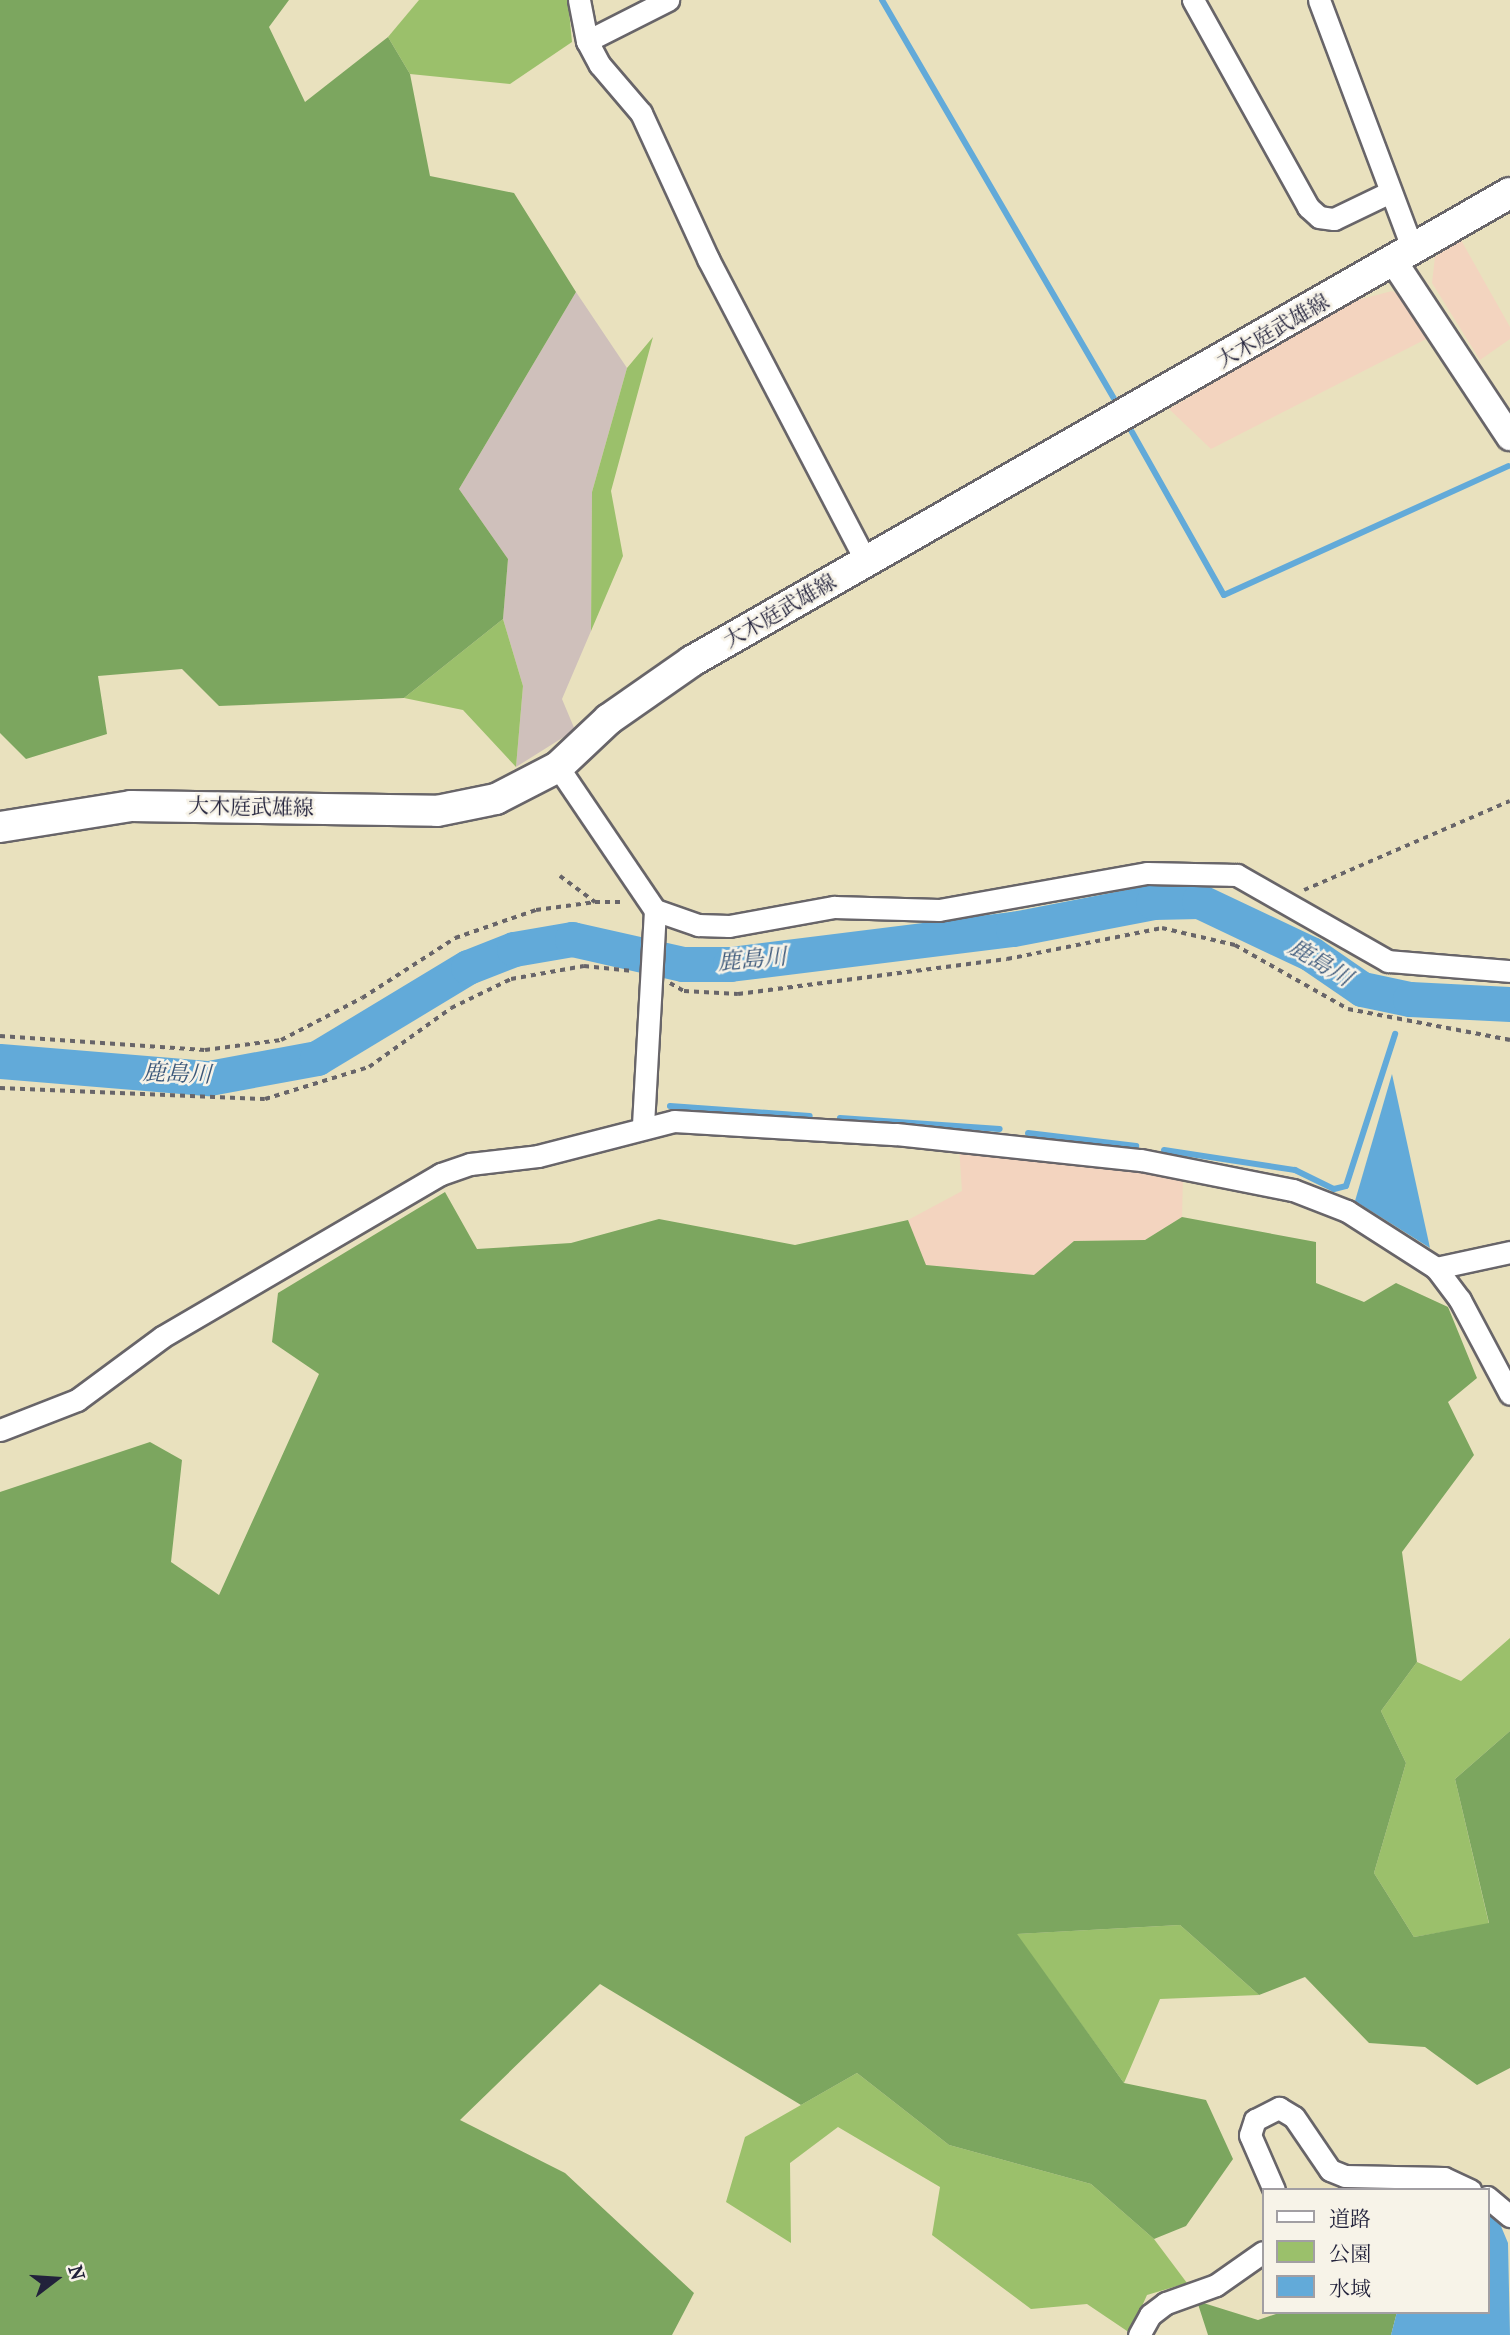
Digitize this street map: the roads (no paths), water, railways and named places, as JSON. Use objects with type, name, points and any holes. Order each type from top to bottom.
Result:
[{"type":"main road","name":"大木庭武雄線","points":[[0,827],[131,806],[437,811],[496,799],[558,766],[609,719],[692,662],[1510,193]]},
{"type":"street","points":[[579,0],[587,41],[600,65],[641,113],[708,259],[866,561]]},
{"type":"street","points":[[587,41],[668,0]]},
{"type":"street","points":[[1193,0],[1308,207],[1319,217],[1334,219],[1388,193]]},
{"type":"street","points":[[1319,0],[1388,193],[1403,256],[1510,438]]},
{"type":"street","points":[[558,766],[652,907],[643,1126]]},
{"type":"street","points":[[652,907],[698,925],[729,926],[834,907],[939,910],[1147,873],[1237,875],[1388,961],[1510,971]]},
{"type":"street","points":[[0,1430],[77,1400],[162,1337],[441,1174],[470,1164],[538,1156],[643,1126],[714,1122],[896,1134],[1141,1160],[1293,1190],[1347,1211],[1436,1268],[1460,1300],[1510,1394]]},
{"type":"street","points":[[1436,1268],[1510,1252]]},
{"type":"street","points":[[1273,2188],[1250,2135],[1255,2120],[1279,2108],[1294,2117],[1330,2170],[1345,2176],[1444,2178],[1466,2188]]},
{"type":"street","points":[[1489,2199],[1510,2216]]},
{"type":"street","points":[[1139,2335],[1150,2315],[1166,2303],[1216,2285],[1262,2253]]},
{"type":"water","points":[[1392,1074],[1430,1248],[1355,1201]]},
{"type":"water","points":[[1489,2212],[1498,2219],[1508,2243],[1510,2335],[1391,2335],[1396,2314],[1489,2314]]},
{"type":"waterway","points":[[882,0],[1114,399]]},
{"type":"waterway","points":[[1132,432],[1224,595],[1508,466]]},
{"type":"waterway","name":"鹿島川","points":[[0,1061],[209,1078],[317,1058],[468,967],[514,949],[572,939],[683,964],[730,964],[1013,929],[1153,902],[1199,901],[1311,954],[1362,989],[1410,999],[1510,1004]]},
{"type":"waterway","points":[[1403,1011],[1410,999]]},
{"type":"waterway","points":[[1164,1150],[1295,1170],[1334,1189],[1346,1186],[1395,1034]]},
{"type":"waterway","points":[[670,1106],[810,1116]]},
{"type":"waterway","points":[[840,1118],[1000,1129]]},
{"type":"waterway","points":[[1028,1133],[1136,1146]]}]
